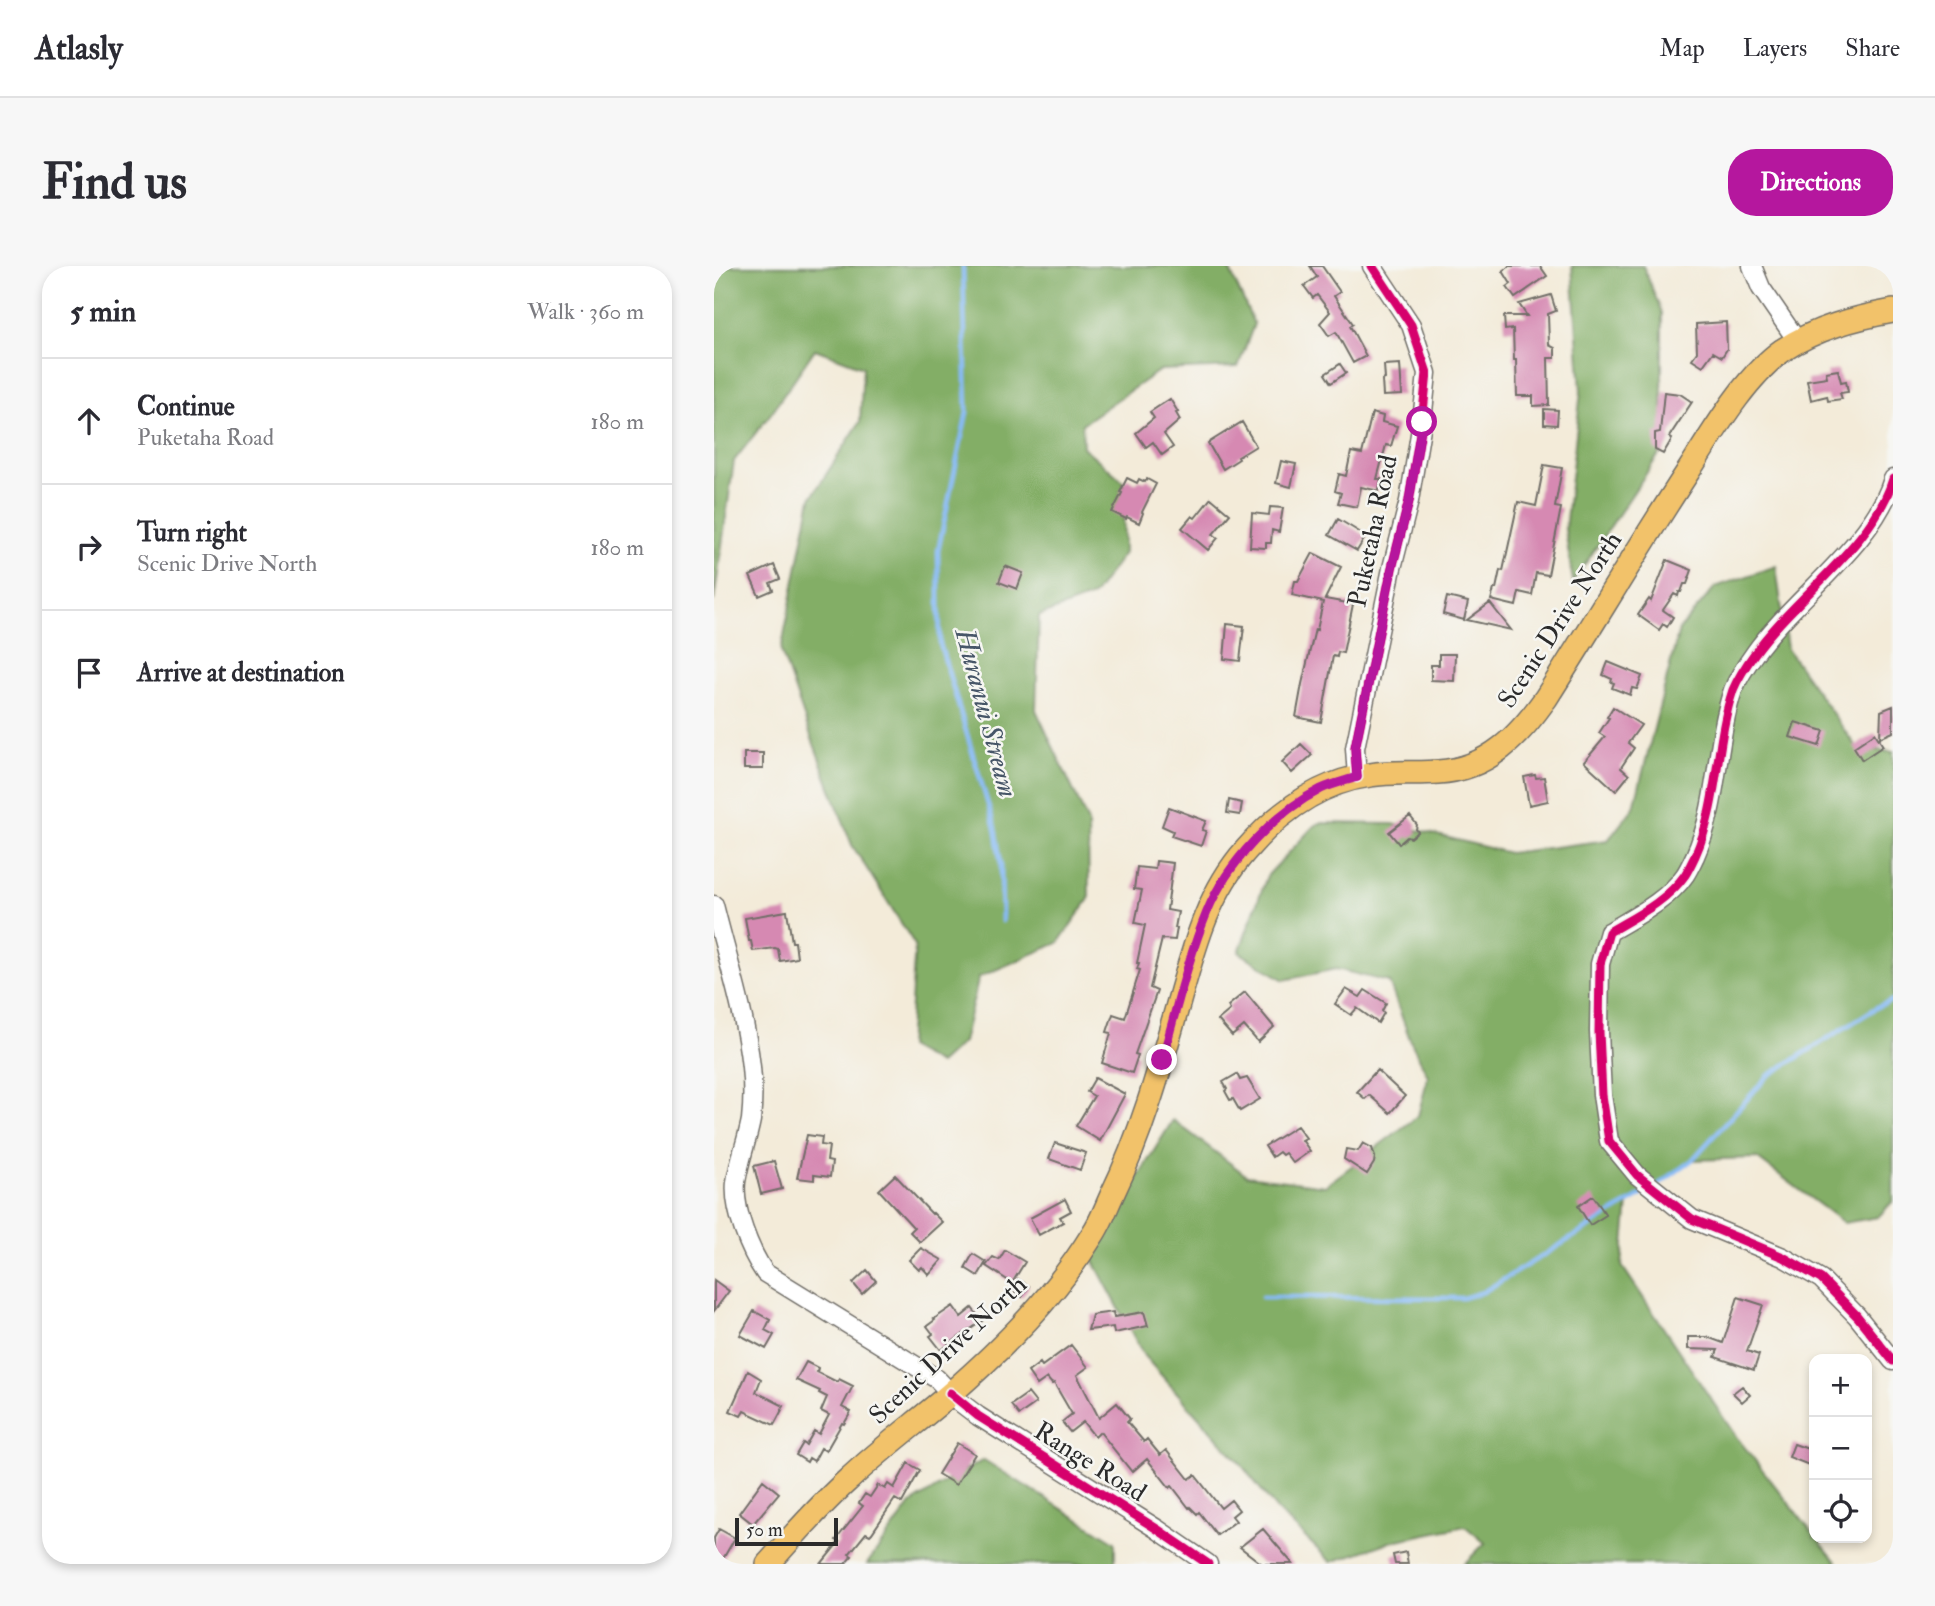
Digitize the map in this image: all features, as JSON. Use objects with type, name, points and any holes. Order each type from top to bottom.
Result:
[{"type":"main road","name":"Scenic Drive North","points":[[768,1564],[848,1479],[950,1393],[1033,1315],[1063,1278],[1095,1231],[1142,1126],[1207,910],[1234,864],[1259,836],[1287,811],[1322,789],[1372,774],[1454,771],[1491,756],[1518,735],[1546,698],[1718,426],[1758,372],[1783,351],[1814,333],[1850,320],[1893,311]]},
{"type":"street","name":"Puketaha Road","points":[[1357,777],[1355,748],[1392,568],[1409,501],[1427,373],[1411,325],[1372,266]]},
{"type":"street","points":[[1752,266],[1761,288],[1798,342]]},
{"type":"street","points":[[1893,479],[1875,518],[1775,628],[1755,653],[1734,687],[1725,718],[1716,783],[1703,836],[1686,874],[1663,899],[1609,932],[1600,964],[1599,1032],[1602,1095],[1609,1141],[1637,1175],[1692,1219],[1783,1257],[1821,1279],[1857,1315],[1893,1361]]},
{"type":"street","name":"Range Road","points":[[714,905],[751,1065],[753,1098],[736,1185],[740,1218],[754,1257],[765,1273],[937,1379],[978,1416],[1208,1564]]},
{"type":"green space","points":[[714,266],[1228,266],[1254,324],[1238,367],[1160,370],[1082,424],[1083,447],[1123,481],[1124,553],[1093,596],[1039,616],[1036,710],[1088,822],[1089,899],[1058,943],[979,977],[963,1042],[939,1064],[908,1047],[915,945],[852,845],[781,651],[811,498],[860,422],[863,367],[815,349],[734,461],[714,601]]},
{"type":"green space","points":[[1572,266],[1643,266],[1662,313],[1662,450],[1573,582],[1565,529],[1581,391]]},
{"type":"green space","points":[[1776,566],[1787,649],[1857,748],[1893,752],[1893,1201],[1878,1217],[1844,1223],[1757,1158],[1692,1160],[1628,1203],[1622,1266],[1735,1435],[1809,1529],[1809,1543],[1821,1543],[1838,1564],[1464,1564],[1485,1543],[1465,1526],[1393,1541],[1331,1562],[1277,1510],[1240,1463],[1144,1356],[1090,1254],[1173,1120],[1247,1176],[1325,1186],[1418,1116],[1428,1076],[1411,1042],[1389,982],[1336,969],[1284,980],[1239,952],[1267,876],[1319,823],[1393,824],[1509,853],[1608,840],[1634,807],[1679,630],[1715,587]]},
{"type":"green space","points":[[984,1460],[1115,1542],[1115,1564],[867,1564],[911,1504]]},
{"type":"building","points":[[1310,266],[1322,266],[1340,292],[1334,296],[1353,324],[1350,326],[1366,356],[1353,363],[1336,332],[1329,336],[1320,323],[1330,312],[1317,295],[1313,298],[1304,286],[1317,277]]},
{"type":"building","points":[[1510,266],[1540,266],[1547,276],[1515,298],[1507,287],[1511,284],[1503,271]]},
{"type":"building","points":[[1551,295],[1556,311],[1548,314],[1549,345],[1555,348],[1555,358],[1548,358],[1549,405],[1533,406],[1533,396],[1517,396],[1513,329],[1505,330],[1504,316],[1527,316],[1519,304]]},
{"type":"building","points":[[1726,322],[1727,349],[1722,357],[1713,352],[1703,366],[1692,359],[1697,352],[1696,324]]},
{"type":"building","points":[[1340,364],[1346,373],[1331,383],[1325,374]]},
{"type":"building","points":[[1400,364],[1402,395],[1383,396],[1384,365]]},
{"type":"building","points":[[1838,370],[1841,382],[1846,381],[1848,392],[1840,393],[1842,399],[1828,401],[1827,396],[1811,400],[1807,380],[1827,377],[1826,372]]},
{"type":"building","points":[[1664,392],[1680,394],[1692,402],[1669,437],[1672,439],[1663,454],[1655,450],[1655,433],[1660,432]]},
{"type":"building","points":[[1170,399],[1180,420],[1164,434],[1173,447],[1162,455],[1153,442],[1146,447],[1136,433],[1154,418],[1150,412]]},
{"type":"building","points":[[1544,409],[1558,410],[1557,425],[1544,424]]},
{"type":"building","points":[[1372,413],[1383,416],[1382,422],[1397,426],[1391,446],[1386,445],[1377,479],[1381,479],[1379,491],[1361,487],[1357,507],[1338,503],[1341,493],[1335,491],[1339,474],[1346,476],[1351,452],[1362,454]]},
{"type":"building","points":[[1242,422],[1256,446],[1223,469],[1208,443]]},
{"type":"building","points":[[1281,461],[1296,464],[1291,487],[1276,483]]},
{"type":"building","points":[[1544,465],[1562,468],[1555,507],[1561,508],[1548,575],[1536,573],[1532,595],[1519,592],[1516,606],[1491,600],[1500,570],[1503,571],[1518,502],[1536,506]]},
{"type":"building","points":[[1127,478],[1137,483],[1139,479],[1145,482],[1147,479],[1156,484],[1139,523],[1112,512]]},
{"type":"building","points":[[1211,498],[1230,514],[1213,534],[1218,538],[1208,550],[1182,528],[1192,516],[1195,518]]},
{"type":"building","points":[[1270,507],[1283,508],[1279,532],[1272,530],[1271,543],[1266,543],[1266,548],[1250,547],[1252,513],[1269,515]]},
{"type":"building","points":[[1338,519],[1366,536],[1357,551],[1329,535]]},
{"type":"building","points":[[1313,553],[1341,567],[1325,599],[1353,604],[1343,653],[1338,652],[1337,657],[1333,656],[1321,722],[1296,717],[1323,602],[1292,595],[1295,581],[1298,581]]},
{"type":"building","points":[[1667,560],[1692,570],[1687,584],[1684,584],[1678,596],[1674,594],[1663,610],[1673,617],[1667,627],[1663,624],[1659,630],[1638,615],[1649,599],[1651,601]]},
{"type":"building","points":[[774,565],[780,579],[770,583],[773,590],[759,596],[750,576]]},
{"type":"building","points":[[1005,566],[1023,573],[1017,589],[999,582]]},
{"type":"building","points":[[1447,597],[1468,602],[1464,620],[1443,614]]},
{"type":"building","points":[[1490,603],[1511,630],[1467,620]]},
{"type":"building","points":[[1227,624],[1244,626],[1240,661],[1224,659]]},
{"type":"building","points":[[1439,654],[1455,654],[1454,681],[1431,680],[1431,665],[1439,665]]},
{"type":"building","points":[[1608,662],[1642,676],[1637,689],[1632,688],[1630,695],[1612,688],[1612,679],[1603,675]]},
{"type":"building","points":[[1893,706],[1893,732],[1880,738],[1881,711]]},
{"type":"building","points":[[1613,707],[1641,725],[1628,743],[1634,748],[1621,768],[1629,775],[1616,791],[1584,762],[1605,737],[1599,733]]},
{"type":"building","points":[[1795,722],[1824,731],[1819,746],[1790,737]]},
{"type":"building","points":[[1875,733],[1883,746],[1862,760],[1854,747]]},
{"type":"building","points":[[1301,744],[1312,755],[1292,773],[1282,762]]},
{"type":"building","points":[[744,753],[763,753],[763,769],[744,769]]},
{"type":"building","points":[[1535,775],[1536,778],[1544,777],[1548,801],[1529,805],[1524,777]]},
{"type":"building","points":[[1229,800],[1242,803],[1240,815],[1227,813]]},
{"type":"building","points":[[1169,807],[1206,821],[1202,830],[1206,831],[1201,846],[1171,836],[1173,831],[1162,826]]},
{"type":"building","points":[[1410,816],[1417,825],[1418,832],[1399,844],[1389,832]]},
{"type":"building","points":[[1156,861],[1173,863],[1167,910],[1178,912],[1177,928],[1175,940],[1162,939],[1150,988],[1157,991],[1135,1054],[1138,1055],[1132,1073],[1102,1063],[1111,1033],[1107,1032],[1113,1014],[1125,1018],[1140,970],[1137,969],[1137,963],[1145,925],[1135,923],[1142,890],[1134,889],[1137,867],[1155,869]]},
{"type":"building","points":[[787,911],[797,958],[780,961],[778,949],[775,948],[753,951],[745,918]]},
{"type":"building","points":[[1346,989],[1360,997],[1365,990],[1386,1003],[1378,1023],[1357,1008],[1351,1015],[1335,1004]]},
{"type":"building","points":[[1245,992],[1274,1027],[1258,1042],[1244,1026],[1232,1036],[1218,1020],[1230,1010],[1228,1006]]},
{"type":"building","points":[[1377,1070],[1405,1096],[1390,1113],[1369,1095],[1365,1099],[1357,1092]]},
{"type":"building","points":[[1237,1074],[1240,1080],[1247,1078],[1260,1099],[1240,1111],[1233,1099],[1230,1100],[1223,1082]]},
{"type":"building","points":[[1095,1078],[1125,1094],[1100,1141],[1076,1126],[1094,1096],[1087,1092]]},
{"type":"building","points":[[1297,1126],[1306,1138],[1302,1140],[1310,1151],[1293,1163],[1285,1153],[1282,1155],[1279,1152],[1272,1157],[1265,1146]]},
{"type":"building","points":[[807,1135],[822,1137],[821,1145],[829,1146],[827,1161],[832,1162],[830,1177],[814,1175],[814,1180],[797,1178]]},
{"type":"building","points":[[1055,1143],[1086,1153],[1080,1170],[1049,1159]]},
{"type":"building","points":[[1363,1143],[1372,1148],[1375,1157],[1367,1174],[1344,1159],[1346,1149],[1358,1151]]},
{"type":"building","points":[[774,1161],[782,1189],[761,1194],[754,1166]]},
{"type":"building","points":[[895,1175],[942,1222],[920,1242],[910,1232],[914,1228],[879,1190]]},
{"type":"building","points":[[1593,1196],[1606,1215],[1590,1225],[1578,1206]]},
{"type":"building","points":[[1065,1199],[1071,1211],[1060,1217],[1063,1222],[1039,1235],[1030,1218]]},
{"type":"building","points":[[921,1248],[942,1260],[929,1275],[922,1267],[919,1270],[909,1260]]},
{"type":"building","points":[[1005,1250],[1025,1262],[1012,1283],[986,1266],[993,1257],[999,1260]]},
{"type":"building","points":[[973,1254],[986,1262],[978,1276],[965,1268]]},
{"type":"building","points":[[867,1270],[876,1281],[862,1294],[853,1283]]},
{"type":"building","points":[[1018,1279],[1029,1286],[1022,1297],[1011,1289]]},
{"type":"building","points":[[714,1280],[729,1291],[714,1311]]},
{"type":"building","points":[[1738,1297],[1763,1305],[1747,1351],[1759,1355],[1754,1370],[1715,1357],[1718,1350],[1688,1349],[1688,1337],[1707,1337],[1723,1343]]},
{"type":"building","points":[[953,1306],[961,1317],[972,1308],[982,1321],[941,1350],[930,1336],[933,1334],[927,1326]]},
{"type":"building","points":[[754,1311],[770,1320],[765,1330],[774,1335],[766,1349],[740,1335]]},
{"type":"building","points":[[1113,1312],[1114,1317],[1144,1312],[1148,1326],[1114,1333],[1113,1327],[1088,1330],[1092,1315]]},
{"type":"building","points":[[1071,1345],[1088,1367],[1077,1375],[1099,1418],[1117,1403],[1130,1419],[1127,1422],[1144,1442],[1147,1439],[1160,1455],[1166,1450],[1189,1479],[1195,1475],[1221,1508],[1231,1500],[1239,1510],[1232,1516],[1236,1521],[1217,1535],[1199,1512],[1197,1514],[1189,1508],[1172,1486],[1170,1488],[1147,1459],[1132,1472],[1100,1432],[1095,1437],[1083,1422],[1070,1432],[1062,1422],[1072,1414],[1054,1383],[1047,1378],[1037,1385],[1028,1372],[1040,1363],[1042,1366]]},
{"type":"building","points":[[806,1362],[818,1368],[817,1372],[853,1386],[842,1407],[851,1412],[844,1424],[842,1423],[826,1451],[821,1448],[814,1461],[809,1458],[807,1462],[796,1455],[814,1431],[819,1434],[829,1415],[821,1411],[827,1397],[796,1380]]},
{"type":"building","points":[[748,1371],[761,1379],[756,1392],[784,1406],[774,1425],[744,1411],[741,1416],[730,1411]]},
{"type":"building","points":[[1742,1386],[1750,1395],[1742,1402],[1733,1393]]},
{"type":"building","points":[[1028,1393],[1036,1403],[1019,1415],[1011,1405]]},
{"type":"building","points":[[957,1443],[975,1454],[956,1485],[938,1474]]},
{"type":"building","points":[[1794,1444],[1809,1449],[1809,1465],[1789,1457]]},
{"type":"building","points":[[908,1463],[920,1470],[902,1503],[895,1499],[872,1533],[866,1533],[849,1554],[852,1556],[845,1564],[821,1564],[863,1506],[859,1503],[865,1494],[870,1497],[878,1485],[885,1489],[888,1484],[894,1488]]},
{"type":"building","points":[[763,1480],[779,1493],[753,1524],[739,1513]]},
{"type":"building","points":[[719,1529],[735,1538],[720,1564],[714,1564],[714,1538]]},
{"type":"building","points":[[1263,1529],[1293,1564],[1262,1564],[1240,1547]]},
{"type":"building","points":[[1406,1552],[1408,1564],[1395,1564],[1393,1555]]},
{"type":"waterway","name":"Huranui Stream","points":[[963,266],[967,412],[938,551],[940,644],[995,828],[1001,864],[1002,921]]},
{"type":"waterway","points":[[1659,1184],[1692,1160],[1768,1076],[1879,1006],[1893,1000]]},
{"type":"waterway","points":[[1262,1297],[1463,1298],[1483,1292],[1648,1191]]},
{"type":"cycle path","points":[[1357,777],[1355,748],[1392,568],[1409,501],[1427,373],[1411,325],[1372,266]]},
{"type":"cycle path","points":[[1893,479],[1869,526],[1832,570],[1771,632],[1737,681],[1727,710],[1709,815],[1690,866],[1669,893],[1609,932],[1600,964],[1599,1032],[1602,1095],[1609,1141],[1637,1175],[1692,1219],[1783,1257],[1821,1279],[1857,1316],[1893,1361]]},
{"type":"cycle path","points":[[950,1393],[978,1416],[1208,1564]]},
{"type":"route","points":[[1162,1060],[1198,936],[1207,910],[1225,877],[1259,836],[1287,811],[1322,789],[1357,777],[1355,748],[1392,568],[1409,501],[1422,422]]}]
